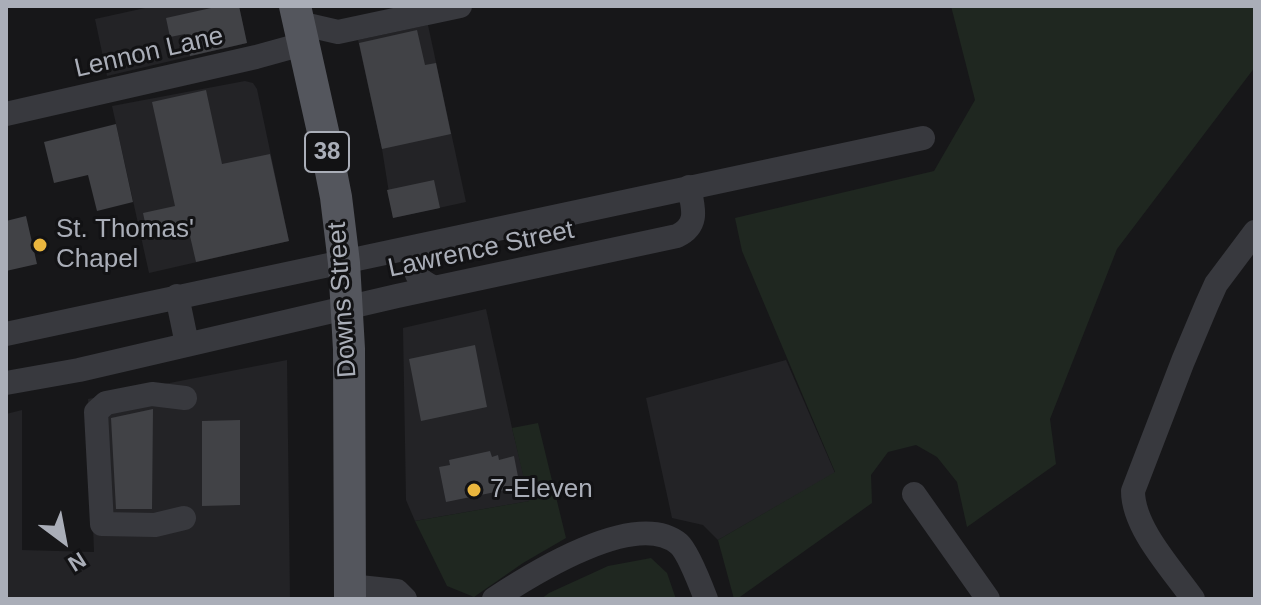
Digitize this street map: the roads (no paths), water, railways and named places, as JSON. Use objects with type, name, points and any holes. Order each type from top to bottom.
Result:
[{"type":"main road","name":"Downs Street","points":[[299,24],[336,197],[344,263],[348,308],[350,592]]},
{"type":"street","name":"Lennon Lane","points":[[6,114],[256,57],[299,24],[338,32],[460,6]]},
{"type":"street","name":"Lawrence Street","points":[[6,334],[923,138]]},
{"type":"street","name":"Lawrence Street","points":[[6,383],[79,370],[681,235],[690,228],[693,219],[689,187]]},
{"type":"street","points":[[1193,599],[1141,526],[1133,503],[1133,491],[1216,284],[1255,232]]},
{"type":"street","points":[[426,245],[416,260],[415,268],[422,280],[435,288]]},
{"type":"street","points":[[177,296],[187,344]]},
{"type":"street","points":[[184,518],[155,525],[102,524],[96,412],[106,403],[152,394],[185,398]]},
{"type":"street","points":[[914,494],[988,599]]},
{"type":"street","points":[[494,599],[566,557],[604,542],[646,532],[665,536],[681,546],[706,599]]},
{"type":"street","points":[[350,592],[397,591],[405,599]]},
{"type":"place","name":"St. Thomas' Chapel","points":[[40,245]]},
{"type":"place","name":"7-Eleven","points":[[474,490]]}]
